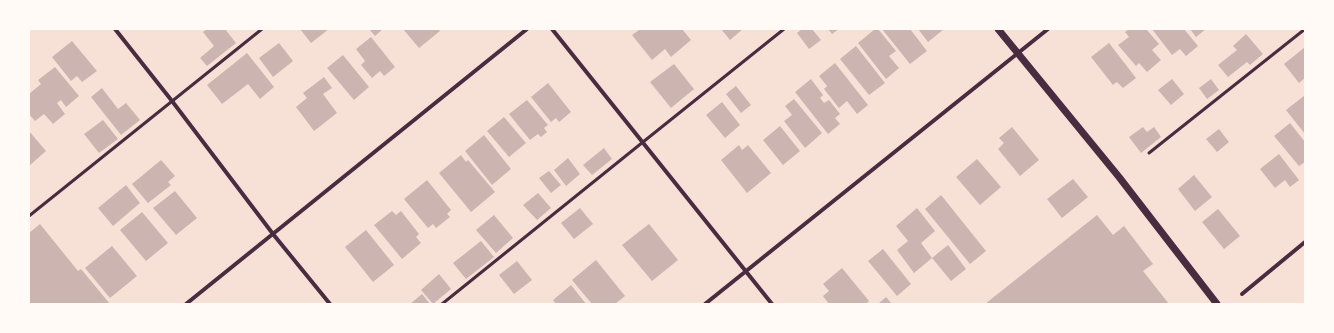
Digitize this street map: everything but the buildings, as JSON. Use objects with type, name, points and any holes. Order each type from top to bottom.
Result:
[{"type":"street","points":[[114,29],[172,101],[273,234],[330,304]]},
{"type":"street","points":[[186,304],[527,29]]},
{"type":"street","points":[[552,29],[772,304]]},
{"type":"street","points":[[998,29],[1119,177],[1216,303]]},
{"type":"street","points":[[705,304],[1048,29]]},
{"type":"street","points":[[1242,294],[1305,242]]},
{"type":"lane","points":[[29,216],[262,29]]},
{"type":"lane","points":[[442,304],[784,29]]},
{"type":"lane","points":[[1149,153],[1305,29]]}]
